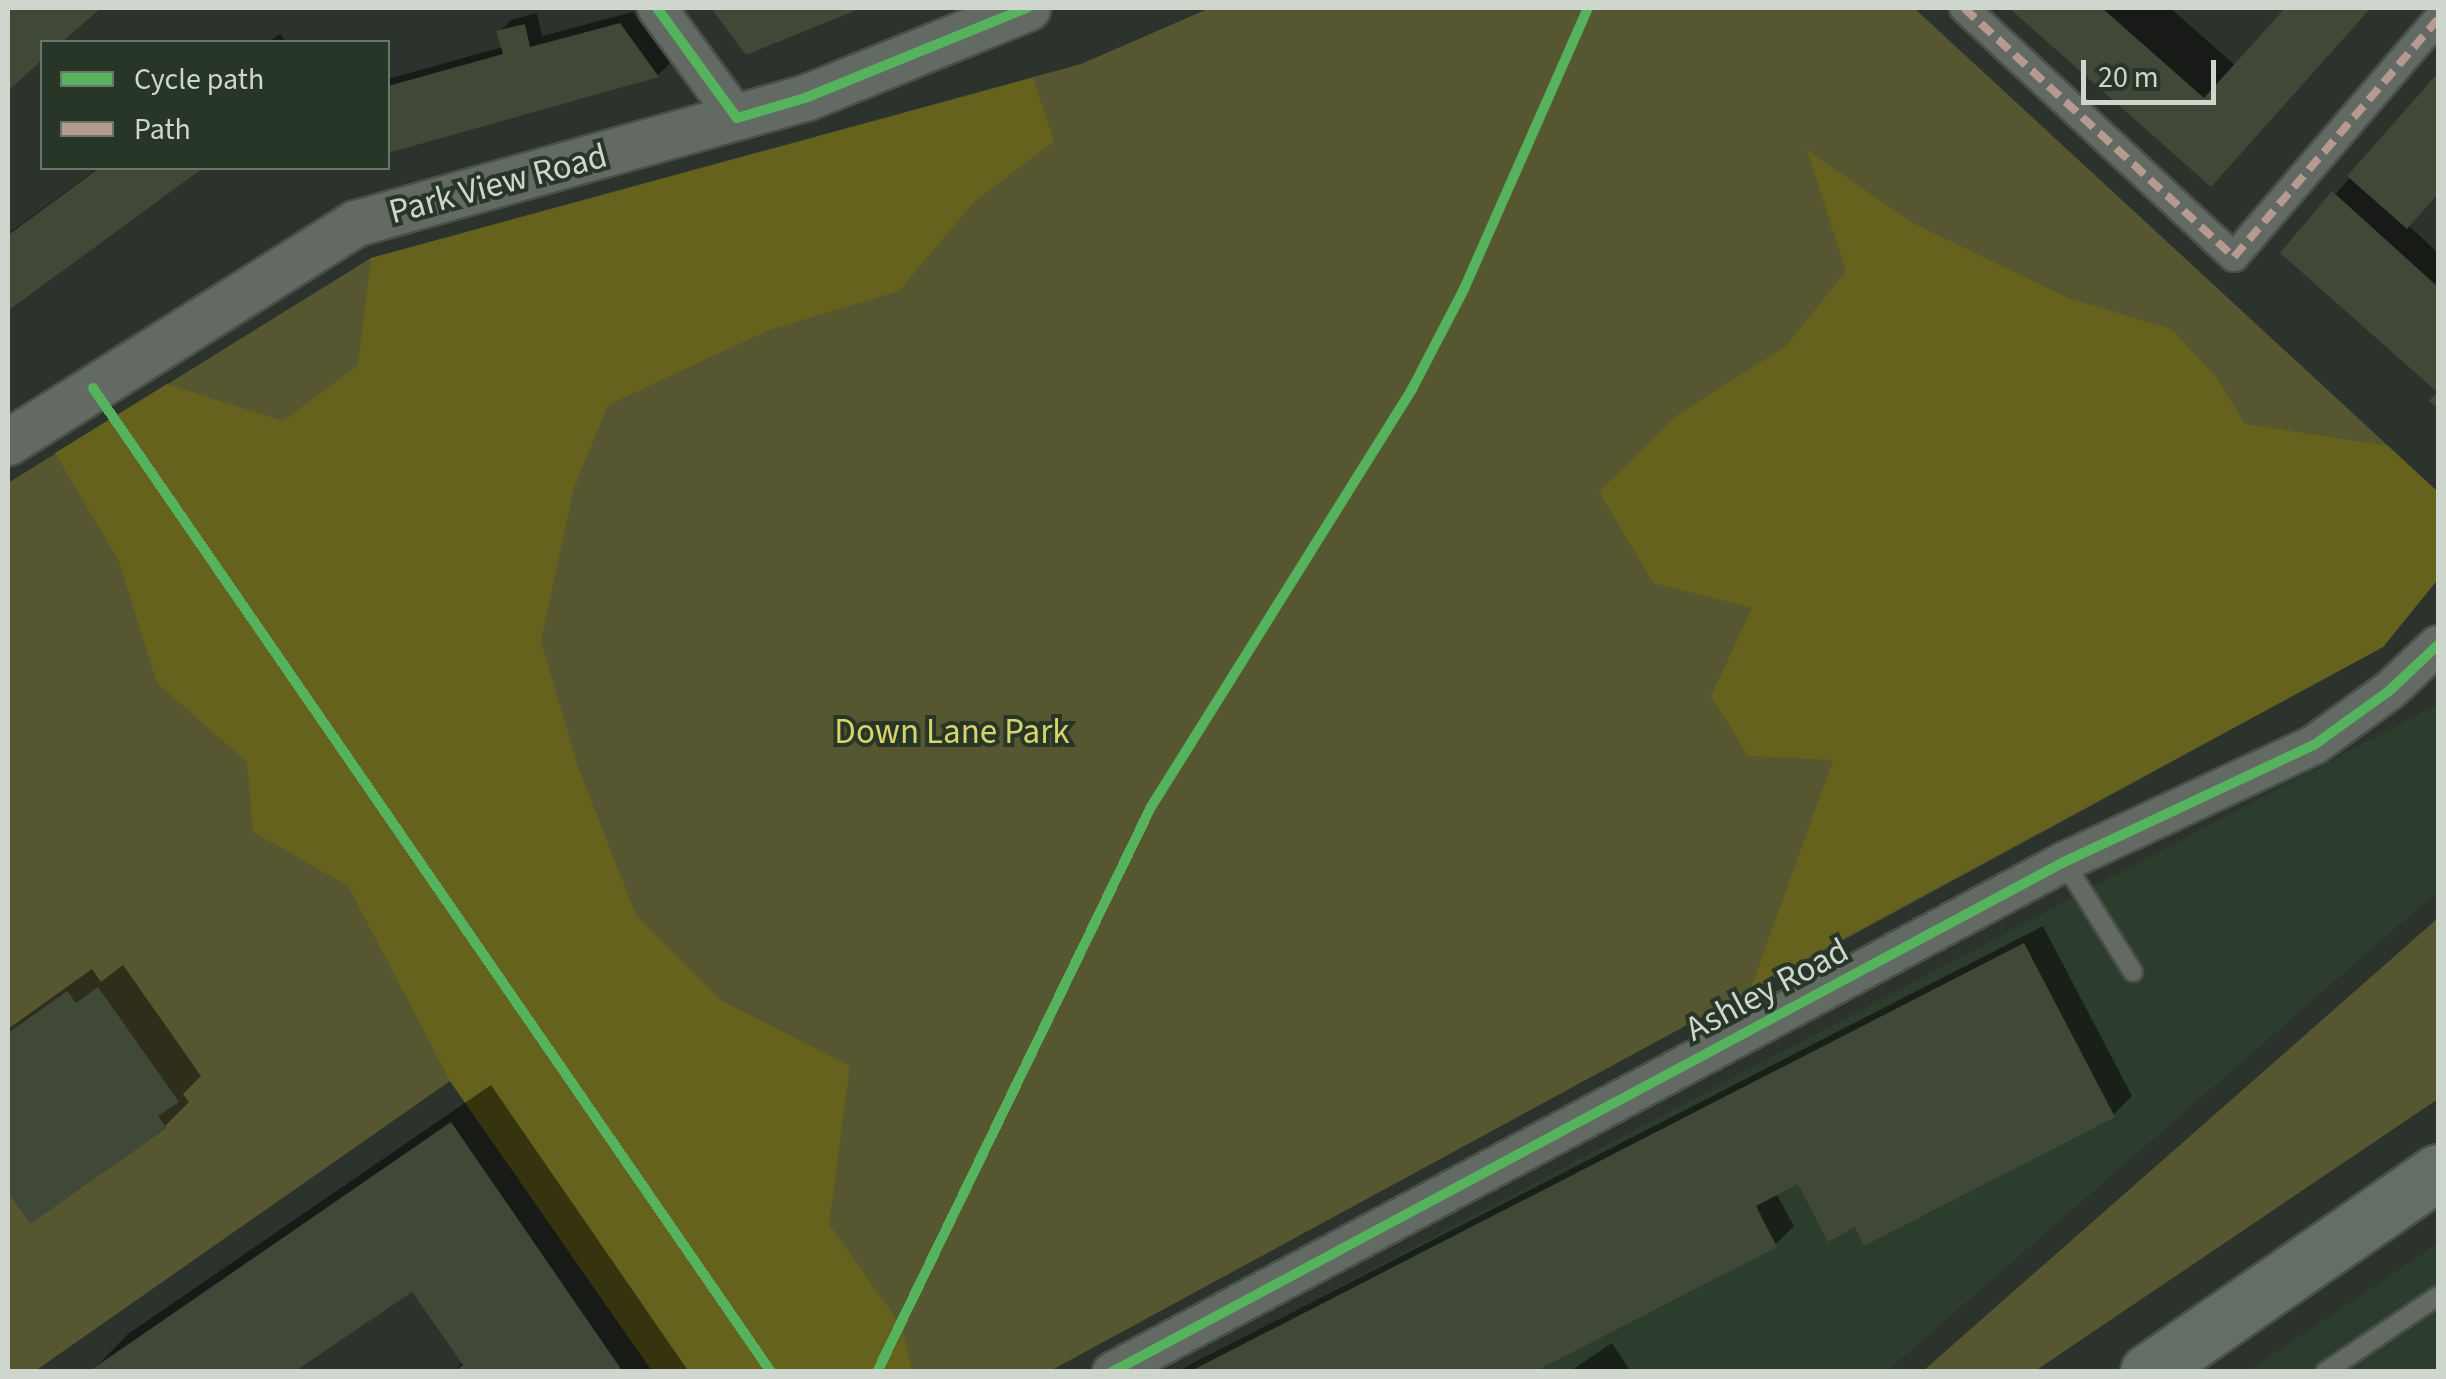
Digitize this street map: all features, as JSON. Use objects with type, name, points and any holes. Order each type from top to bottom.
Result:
[{"type":"main road","points":[[2148,1372],[2438,1172]]},
{"type":"street","points":[[658,8],[737,118]]},
{"type":"street","name":"Park View Road","points":[[8,442],[356,222],[805,98],[1027,8]]},
{"type":"street","points":[[1964,8],[2234,257],[2438,19]]},
{"type":"street","name":"Ashley Road","points":[[1112,1372],[2064,862],[2314,745],[2389,691],[2438,645]]},
{"type":"lane","points":[[2064,862],[2134,972]]},
{"type":"lane","points":[[2324,1372],[2438,1296]]},
{"type":"shaded area","points":[[1033,78],[1054,141],[973,203],[899,291],[769,330],[608,405],[574,488],[541,641],[578,767],[636,915],[721,1000],[850,1066],[829,1224],[902,1327],[912,1371],[652,1371],[450,1081],[348,886],[253,832],[247,762],[157,683],[118,559],[55,453],[167,384],[283,421],[358,365],[371,258]]},
{"type":"shaded area","points":[[1807,150],[1913,223],[2068,298],[2171,329],[2216,377],[2245,424],[2388,446],[2438,492],[2438,579],[2383,647],[1751,988],[1833,760],[1748,756],[1711,696],[1752,608],[1653,583],[1599,492],[1676,416],[1786,346],[1846,271]]},
{"type":"shaded area","points":[[2438,704],[2438,891],[1887,1371],[1178,1372]]},
{"type":"shaded area","points":[[2438,1243],[2438,1371],[2248,1371]]},
{"type":"green space","name":"Down Lane Park","points":[[1210,8],[1914,8],[2438,492],[2438,579],[2383,647],[1050,1371],[652,1371],[450,1081],[35,1371],[8,1372],[8,483],[371,258],[1081,64]]},
{"type":"green space","points":[[2438,918],[2438,1099],[2035,1371],[1923,1371]]},
{"type":"building","points":[[8,8],[101,8],[64,40],[40,40],[40,62],[8,91]]},
{"type":"building","points":[[711,8],[862,8],[746,55]]},
{"type":"building","points":[[2009,8],[2102,8],[2204,98],[2285,8],[2371,8],[2211,187]]},
{"type":"building","points":[[620,23],[659,77],[390,152],[390,85],[503,54],[496,31],[525,24],[530,47]]},
{"type":"building","points":[[2438,73],[2438,194],[2407,229],[2347,176]]},
{"type":"building","points":[[96,170],[200,170],[8,311],[8,235]]},
{"type":"building","points":[[2332,191],[2438,287],[2438,409],[2429,401],[2437,392],[2280,253]]},
{"type":"building","points":[[2024,943],[2115,1117],[1864,1246],[1855,1227],[1828,1242],[1798,1184],[1756,1206],[1777,1247],[1534,1372],[1189,1372]]},
{"type":"building","points":[[98,987],[179,1102],[158,1116],[167,1128],[30,1224],[8,1192],[8,1033],[67,991],[76,1003]]},
{"type":"building","points":[[451,1122],[623,1372],[453,1372],[463,1365],[412,1292],[294,1372],[88,1372]]},
{"type":"marked path","points":[[1964,8],[2234,257],[2438,19]]},
{"type":"cycle path","points":[[657,8],[737,118],[805,98],[1027,8]]},
{"type":"cycle path","points":[[877,1372],[1151,807],[1412,389],[1464,289],[1588,8]]},
{"type":"cycle path","points":[[93,388],[771,1372]]},
{"type":"cycle path","points":[[1112,1372],[2064,862],[2314,745],[2389,691],[2438,645]]}]
